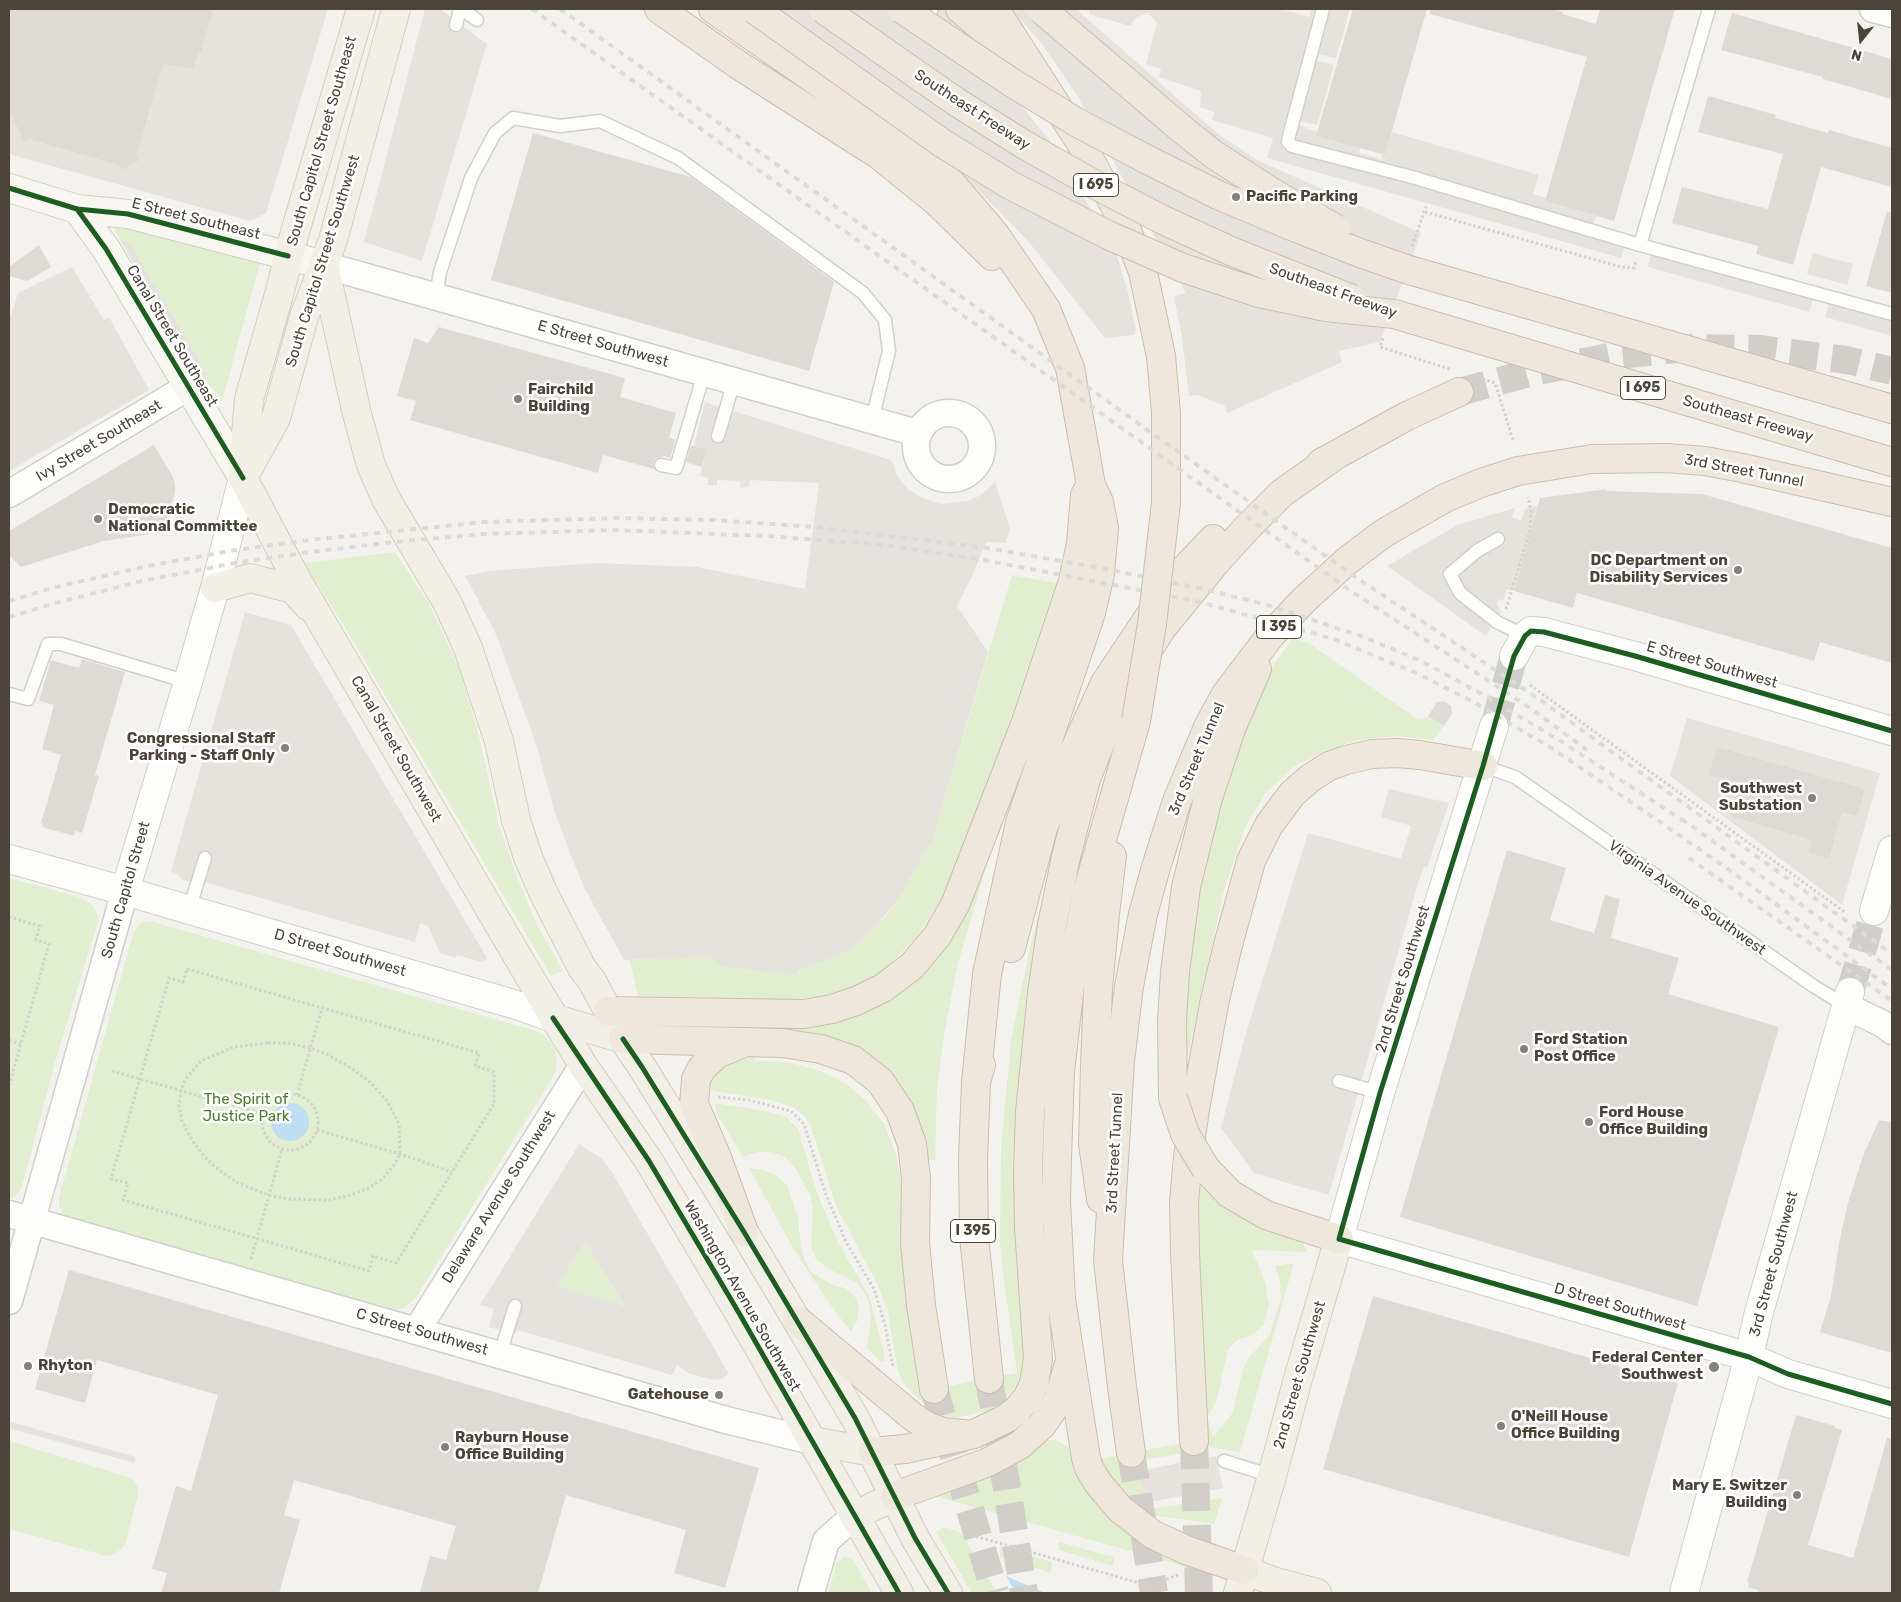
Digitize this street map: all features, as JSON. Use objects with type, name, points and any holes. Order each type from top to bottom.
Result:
[{"type":"highway","points":[[713,9],[906,144],[952,184],[994,233],[1041,302],[1070,368],[1090,485],[1099,502],[1104,528],[1100,574],[1091,613],[1020,823],[987,974],[976,1082]]},
{"type":"highway","points":[[754,9],[896,112],[950,148],[1028,194],[1108,235],[1183,268],[1259,293],[1326,307],[1394,314]]},
{"type":"highway","name":"Southeast Freeway","points":[[823,9],[969,110],[1023,144],[1092,183],[1162,219],[1233,252],[1308,283],[1394,314],[1892,462]]},
{"type":"highway","points":[[902,9],[960,50],[1076,122],[1218,195],[1343,247],[1409,270],[1892,409]]},
{"type":"highway","points":[[960,9],[992,17],[1048,90],[1102,179],[1124,223],[1143,272],[1160,356],[1166,413],[1166,503],[1152,624],[1115,838],[1098,988],[1093,1144],[1108,1260]]},
{"type":"highway","points":[[1041,9],[1184,131],[1220,159],[1273,193],[1409,270]]},
{"type":"highway","points":[[664,12],[737,64],[880,155],[924,190],[983,246],[1020,289],[1070,368]]},
{"type":"highway","name":"I 395","points":[[989,1379],[974,1237],[973,1158],[976,1082],[1043,828],[1076,746],[1105,683],[1154,608],[1180,574],[1207,544],[1274,486],[1407,416],[1460,392]]},
{"type":"highway","points":[[873,1452],[905,1449],[974,1434],[1007,1418],[1017,1410],[1027,1398],[1034,1384],[1038,1358],[1029,1228],[1030,1112],[1042,993],[1052,926],[1066,857],[1086,779],[1111,716],[1132,675],[1162,628],[1240,536],[1282,493],[1336,455]]},
{"type":"highway","name":"3rd Street Tunnel","points":[[1131,1453],[1108,1260],[1120,1061],[1129,986],[1143,914],[1178,801],[1208,727],[1226,694],[1270,636],[1304,600],[1340,567],[1384,533],[1445,498],[1481,482],[1518,471],[1592,459],[1628,457],[1705,461],[1892,502]]},
{"type":"highway","points":[[608,1011],[804,1014],[832,1009],[856,1001],[883,988],[912,966],[937,936],[955,905],[1026,722],[1072,581],[1081,543],[1085,495],[1090,485]]},
{"type":"highway","points":[[1270,636],[1232,729],[1208,798],[1186,887],[1176,963],[1172,1021],[1173,1098],[1185,1134],[1206,1169],[1230,1194],[1266,1216],[1339,1239]]},
{"type":"highway","points":[[1136,720],[1088,889],[1077,939],[1064,1028],[1058,1110],[1056,1201],[1061,1299],[1086,1458],[1094,1476],[1109,1498],[1136,1522],[1158,1537],[1186,1550],[1241,1582]]},
{"type":"highway","points":[[1194,1441],[1185,1253],[1184,1202],[1188,1157],[1196,1100],[1214,1004],[1251,861],[1269,824],[1281,806],[1292,794],[1329,766],[1372,754],[1398,753],[1428,756],[1483,766]]},
{"type":"highway","points":[[622,1039],[782,1043],[821,1048],[853,1060],[880,1082],[900,1111],[912,1144],[916,1178],[915,1243],[920,1296],[934,1389]]},
{"type":"highway","points":[[744,1232],[716,1155],[694,1104],[696,1080],[702,1068],[717,1054],[745,1043]]},
{"type":"highway","points":[[797,1320],[913,1417],[927,1426],[943,1432],[974,1434]]},
{"type":"highway","points":[[894,1496],[986,1463],[1020,1445],[1042,1425],[1052,1412],[1059,1398],[1070,1360]]},
{"type":"main road","name":"South Capitol Street Southeast","points":[[242,478],[249,399],[288,256],[361,9]]},
{"type":"main road","name":"South Capitol Street Southwest","points":[[242,478],[276,418],[304,317],[324,265],[396,9]]},
{"type":"main road","name":"E Street Southeast","points":[[9,188],[77,209],[128,214],[288,256]]},
{"type":"main road","name":"Canal Street Southeast","points":[[77,209],[106,249],[242,478]]},
{"type":"main road","name":"E Street Southwest","points":[[288,256],[324,265]]},
{"type":"main road","points":[[324,265],[357,414],[371,464],[386,499],[447,602],[468,648],[499,741],[516,820],[528,857],[543,892],[561,929],[622,1039],[642,1067],[744,1232],[855,1418],[915,1538],[948,1593]]},
{"type":"main road","name":"Canal Street Southwest","points":[[242,478],[297,580],[553,1018]]},
{"type":"main road","points":[[215,588],[250,578],[293,590],[320,619]]},
{"type":"main road","points":[[553,1018],[608,1011]]},
{"type":"main road","points":[[553,1018],[622,1039]]},
{"type":"main road","name":"Washington Avenue Southwest","points":[[553,1018],[649,1161],[898,1593]]},
{"type":"main road","name":"2nd Street Southwest","points":[[1241,1582],[1339,1239]]},
{"type":"main road","points":[[812,1441],[873,1452]]},
{"type":"main road","points":[[854,1516],[894,1496]]},
{"type":"main road","points":[[1241,1582],[1276,1582],[1317,1593]]},
{"type":"street","points":[[1873,9],[1892,14]]},
{"type":"street","name":"E Street Southwest","points":[[324,265],[918,433]]},
{"type":"street","name":"Ivy Street Southeast","points":[[9,494],[188,388]]},
{"type":"street","name":"South Capitol Street","points":[[9,1301],[20,1218],[125,890],[188,682],[215,588],[242,478]]},
{"type":"street","name":"E Street Southwest","points":[[1519,646],[1531,631],[1544,632],[1635,656],[1892,731]]},
{"type":"street","name":"2nd Street Southwest","points":[[1339,1239],[1380,1093],[1494,726]]},
{"type":"street","points":[[1874,911],[1892,850]]},
{"type":"street","name":"D Street Southwest","points":[[9,859],[125,890],[512,1003],[553,1018]]},
{"type":"street","name":"Virginia Avenue Southwest","points":[[1848,999],[1892,1030]]},
{"type":"street","name":"3rd Street Southwest","points":[[1684,1593],[1749,1358],[1758,1316],[1848,999]]},
{"type":"street","name":"Delaware Avenue Southwest","points":[[416,1330],[584,1065]]},
{"type":"street","name":"C Street Southwest","points":[[20,1218],[726,1420],[812,1441]]},
{"type":"street","name":"D Street Southwest","points":[[1339,1239],[1749,1358],[1788,1374],[1892,1404]]},
{"type":"street","points":[[811,1593],[826,1541],[854,1516]]},
{"type":"lane","points":[[456,26],[461,9],[477,20]]},
{"type":"lane","points":[[1323,9],[1288,142],[1292,146],[1412,177],[1640,246],[1892,314]]},
{"type":"lane","points":[[1640,246],[1709,9]]},
{"type":"lane","points":[[436,297],[440,272],[471,178],[495,133],[513,118],[560,126],[600,121],[678,158],[863,293],[886,320],[889,352],[872,420]]},
{"type":"lane","points":[[661,465],[676,468],[704,373]]},
{"type":"lane","points":[[718,436],[734,381]]},
{"type":"lane","points":[[1498,539],[1477,551],[1450,574],[1460,594],[1497,622],[1519,646]]},
{"type":"lane","points":[[9,694],[28,699],[48,644],[61,644],[188,682]]},
{"type":"lane","name":"Virginia Avenue Southwest","points":[[1483,766],[1514,777],[1812,985],[1848,999]]},
{"type":"lane","points":[[190,910],[205,858]]},
{"type":"lane","points":[[1339,1081],[1380,1093]]},
{"type":"lane","points":[[500,1354],[515,1306]]},
{"type":"lane","points":[[1224,1461],[1272,1476]]},
{"type":"path","points":[[1425,212],[1621,268],[1634,268],[1640,246]]},
{"type":"path","points":[[1511,434],[1512,440]]},
{"type":"path","points":[[1506,610],[1530,530],[1531,511],[1528,498]]},
{"type":"path","points":[[1530,685],[1846,913]]},
{"type":"path","points":[[9,917],[40,926],[36,940],[49,944],[9,1086]]},
{"type":"path","points":[[187,969],[322,1008],[479,1053],[475,1066],[494,1072],[494,1104],[396,1263],[373,1256],[369,1270],[123,1200],[128,1184],[111,1179],[169,978],[183,982],[187,969]]},
{"type":"path","points":[[297,1094],[322,1008]]},
{"type":"path","points":[[9,1040],[21,1044]]},
{"type":"path","points":[[288,1043],[311,1048],[351,1068],[371,1084],[387,1101],[399,1124],[400,1154],[394,1165],[382,1179],[369,1188],[351,1195],[329,1200],[287,1199],[268,1195],[236,1182],[215,1167],[204,1156],[182,1122],[179,1106],[181,1090],[185,1080],[201,1061],[234,1047],[288,1043]]},
{"type":"path","points":[[112,1071],[263,1114]]},
{"type":"path","points":[[297,1094],[307,1100],[314,1108],[318,1118],[317,1130],[313,1138],[305,1146],[294,1150],[282,1149],[272,1144],[265,1136],[262,1125],[263,1114],[268,1104],[277,1097],[297,1094]]},
{"type":"path","points":[[710,1096],[749,1100],[784,1108],[791,1111],[804,1124],[825,1192],[846,1242],[874,1288],[886,1333],[893,1374]]},
{"type":"path","points":[[317,1130],[400,1154],[452,1172]]},
{"type":"path","points":[[250,1262],[282,1149]]},
{"type":"path","points":[[972,1535],[1150,1586],[1183,1573]]},
{"type":"path","points":[[1148,1593],[1150,1586]]},
{"type":"shaded area","points":[[9,9],[328,9],[266,213],[250,221],[9,154]]},
{"type":"shaded area","points":[[425,9],[440,9],[487,44],[422,261],[364,242]]},
{"type":"shaded area","points":[[720,9],[1002,9],[973,45],[1050,141],[1115,249],[1128,292],[1136,331],[1134,335],[1105,338],[1028,241],[974,186],[928,144]]},
{"type":"shaded area","name":"Pacific Parking","points":[[1011,9],[1076,9],[1218,134],[1257,160],[1421,233],[1380,342],[1339,351],[1342,362],[1227,413],[1225,406],[1198,395],[1189,396],[1182,337],[1174,297],[1185,293],[1185,291],[1075,92],[1039,40]]},
{"type":"shaded area","points":[[1090,9],[1279,9],[1309,17],[1311,9],[1350,9],[1336,58],[1318,54],[1316,60],[1334,65],[1317,125],[1299,121],[1300,126],[1317,132],[1317,136],[1360,148],[1359,153],[1381,159],[1382,155],[1385,155],[1392,132],[1539,175],[1533,194],[1546,198],[1546,201],[1596,216],[1591,231],[1626,241],[1621,258],[1267,158],[1273,138],[1212,120],[1214,112],[1200,107],[1201,91],[1159,77],[1161,69],[1146,64],[1157,23],[1148,13],[1137,17],[1130,26],[1089,14]]},
{"type":"shaded area","points":[[120,240],[129,242],[202,365],[208,383],[203,381]]},
{"type":"shaded area","points":[[1653,249],[1814,295],[1810,312],[1648,267]]},
{"type":"shaded area","points":[[1813,253],[1853,264],[1847,285],[1807,274]]},
{"type":"shaded area","points":[[72,267],[104,320],[109,317],[149,390],[9,471],[9,315],[11,315],[18,293]]},
{"type":"shaded area","points":[[1830,300],[1892,317],[1892,336],[1825,317]]},
{"type":"shaded area","points":[[705,402],[891,460],[898,477],[908,489],[923,498],[941,504],[968,501],[981,495],[995,482],[1010,529],[1006,543],[986,542],[957,606],[988,652],[932,841],[897,901],[874,928],[845,952],[797,970],[797,975],[719,966],[712,957],[624,960],[585,889],[571,856],[554,810],[537,747],[502,650],[494,630],[465,576],[490,571],[596,563],[697,567],[805,589],[819,483],[750,480],[749,487],[740,488],[740,481],[717,480],[717,485],[708,485],[708,478],[700,476],[707,450],[694,445]]},
{"type":"shaded area","points":[[1538,505],[1514,590],[1507,589],[1503,601],[1499,599],[1497,604],[1501,610],[1496,627],[1492,626],[1486,636],[1387,566],[1457,525],[1515,508],[1512,517],[1521,521],[1525,509]]},
{"type":"shaded area","name":"Congressional Staff Parking - Staff Only","points":[[245,612],[291,625],[487,958],[482,962],[457,955],[456,958],[440,953],[428,926],[420,923],[415,942],[204,882],[203,885],[182,880],[180,876],[171,871]]},
{"type":"shaded area","points":[[1687,718],[1880,773],[1842,905],[1670,776]]},
{"type":"shaded area","points":[[1389,789],[1449,803],[1427,868],[1424,867],[1417,886],[1329,1195],[1254,1173],[1221,1128],[1244,1040],[1308,833],[1401,859],[1411,826],[1381,817]]},
{"type":"shaded area","points":[[579,1144],[601,1158],[610,1169],[729,1374],[719,1380],[710,1379],[688,1373],[677,1365],[672,1375],[518,1330],[514,1334],[489,1327],[494,1309],[480,1305]],"holes":[[[585,1241],[624,1306],[557,1286]]]},
{"type":"shaded area","points":[[11,1422],[136,1457],[134,1463],[9,1428]]},
{"type":"shaded area","points":[[1216,1456],[1223,1488],[1145,1503],[1139,1471]]},
{"type":"green space","points":[[119,222],[260,263],[222,401],[208,383],[202,365],[129,242],[120,240],[113,226]]},
{"type":"green space","points":[[395,552],[428,602],[459,667],[478,732],[499,825],[536,923],[563,971],[551,976],[341,621],[304,563]]},
{"type":"green space","points":[[1012,575],[1061,584],[962,851],[939,903],[914,940],[887,967],[854,988],[818,997],[781,1000],[638,996],[630,960],[712,957],[797,974],[797,970],[845,952],[858,943],[884,918],[897,901],[932,841]]},
{"type":"green space","points":[[1293,638],[1310,644],[1417,719],[1424,719],[1428,716],[1444,726],[1433,740],[1398,736],[1361,739],[1326,750],[1293,767],[1264,795],[1245,828],[1224,890],[1187,1060],[1183,1059],[1187,958],[1206,845],[1259,685]]},
{"type":"green space","points":[[982,863],[987,864],[957,967],[945,1029],[937,1088],[935,1160],[926,1159],[906,1101],[790,1035],[791,1028],[825,1025],[857,1013]]},
{"type":"green space","points":[[9,878],[82,898],[93,906],[98,916],[98,922],[57,1055],[22,1186],[17,1195],[9,1200]]},
{"type":"green space","points":[[1043,897],[1047,898],[1018,1253],[1025,1356],[1022,1372],[1013,1390],[1004,1400],[990,1410],[955,1418],[930,1409],[905,1386],[898,1372],[888,1312],[878,1285],[836,1206],[811,1127],[806,1118],[793,1107],[770,1100],[714,1091],[705,1084],[716,1069],[740,1057],[754,1056],[755,1061],[787,1062],[821,1071],[847,1084],[867,1102],[884,1124],[895,1151],[901,1178],[927,1390],[1017,1373],[1000,1243],[1001,1148],[1011,1041],[1031,943]]},
{"type":"green space","name":"The Spirit of Justice Park","points":[[150,921],[533,1030],[543,1034],[555,1049],[557,1059],[556,1070],[551,1080],[415,1299],[402,1309],[385,1310],[69,1219],[63,1213],[59,1206],[59,1198],[133,934],[143,922]]},
{"type":"green space","points":[[714,1103],[765,1111],[786,1117],[798,1129],[817,1193],[838,1242],[869,1296],[885,1361],[880,1361],[867,1348],[871,1317],[869,1303],[864,1292],[857,1283],[827,1268],[816,1259],[811,1247],[813,1209],[810,1195],[796,1169],[785,1157],[771,1152],[758,1152],[743,1157],[717,1114]]},
{"type":"green space","points":[[749,1168],[764,1170],[776,1175],[787,1185],[798,1218],[801,1248],[811,1272],[835,1286],[845,1288],[856,1298],[859,1309],[857,1321],[851,1331],[834,1310],[793,1248]]},
{"type":"green space","points":[[1194,1181],[1240,1217],[1257,1225],[1292,1236],[1303,1243],[1307,1252],[1252,1250],[1265,1282],[1269,1305],[1264,1324],[1253,1335],[1237,1340],[1228,1349],[1216,1403],[1207,1417],[1213,1438],[1233,1412],[1243,1369],[1249,1357],[1270,1335],[1281,1298],[1280,1280],[1275,1266],[1294,1263],[1240,1452],[1207,1447],[1205,1450],[1129,1462],[1130,1471],[1139,1471],[1145,1503],[1133,1506],[1118,1494],[1098,1459],[1194,1441]]},
{"type":"green space","points":[[585,1241],[624,1307],[557,1286]]},
{"type":"green space","points":[[1043,1440],[1056,1440],[1071,1449],[1077,1468],[1106,1513],[1125,1531],[1147,1545],[1196,1559],[1193,1569],[935,1496]]},
{"type":"green space","points":[[9,1441],[134,1480],[138,1495],[125,1544],[121,1549],[107,1556],[9,1529]]},
{"type":"green space","points":[[1222,1498],[1214,1524],[1145,1514],[1143,1510]]},
{"type":"green space","points":[[944,1527],[961,1533],[997,1593],[972,1593],[936,1532]]},
{"type":"green space","points":[[1059,1542],[1114,1557],[1113,1566],[1059,1550]]},
{"type":"green space","points":[[1000,1546],[1052,1562],[1051,1573],[1000,1557]]},
{"type":"green space","points":[[844,1557],[849,1557],[853,1560],[872,1593],[829,1593],[836,1564]]},
{"type":"water","points":[[290,1103],[304,1108],[309,1122],[304,1136],[290,1141],[276,1136],[271,1122],[276,1108]]},
{"type":"water","points":[[1006,1576],[1045,1593],[1016,1593]]},
{"type":"building","points":[[9,9],[213,9],[201,52],[198,51],[193,69],[163,64],[136,156],[139,160],[122,170],[119,165],[29,139],[24,142],[9,109]]},
{"type":"building","points":[[1353,9],[1427,9],[1385,155],[1316,136]]},
{"type":"building","points":[[1430,9],[1552,9],[1563,12],[1562,14],[1596,24],[1600,9],[1675,9],[1614,221],[1545,201],[1587,57],[1430,14]]},
{"type":"building","points":[[1732,13],[1892,59],[1892,99],[1823,79],[1823,77],[1721,50]]},
{"type":"building","points":[[1708,96],[1776,115],[1775,118],[1828,133],[1829,130],[1892,148],[1892,187],[1821,167],[1793,265],[1756,254],[1758,246],[1672,223],[1682,187],[1768,209],[1783,154],[1698,132]]},
{"type":"building","points":[[533,133],[691,177],[834,282],[809,371],[491,280]]},
{"type":"building","points":[[1887,211],[1892,212],[1892,293],[1866,286]]},
{"type":"building","points":[[39,245],[51,267],[27,281],[9,276],[9,267]]},
{"type":"building","name":"Fairchild Building","points":[[439,327],[625,378],[620,397],[676,413],[669,438],[676,440],[670,458],[664,456],[655,459],[654,469],[603,455],[598,473],[410,420],[416,401],[397,396],[414,338],[428,343]]},
{"type":"building","points":[[154,445],[173,477],[175,485],[175,493],[163,532],[104,541],[21,567],[9,555],[9,531]]},
{"type":"building","points":[[691,445],[707,449],[702,467],[686,462]]},
{"type":"building","name":"DC Department on Disability Services","points":[[1607,489],[1606,491],[1702,494],[1892,548],[1892,663],[1820,642],[1814,661],[1577,593],[1573,608],[1514,591],[1540,498]]},
{"type":"building","points":[[82,659],[125,672],[95,775],[99,776],[82,833],[76,831],[74,836],[42,827],[43,823],[41,823],[61,755],[42,749],[54,705],[39,701],[51,660],[79,668]]},
{"type":"building","points":[[1444,701],[1451,706],[1452,714],[1444,726],[1428,716],[1437,702]]},
{"type":"building","name":"Southwest Substation","points":[[1717,747],[1865,789],[1857,816],[1842,812],[1829,858],[1808,853],[1812,840],[1730,816],[1740,783],[1709,774]]},
{"type":"building","name":"Ford House Office Building","points":[[1507,850],[1566,868],[1550,920],[1594,933],[1605,895],[1620,899],[1611,938],[1679,958],[1668,994],[1779,1027],[1697,1306],[1400,1217]]},
{"type":"building","points":[[1879,1120],[1892,1122],[1892,1353],[1820,1332],[1831,1296],[1839,1243],[1848,1203],[1863,1156]]},
{"type":"building","name":"Rayburn House Office Building","points":[[69,1270],[759,1468],[725,1588],[674,1573],[686,1530],[566,1495],[538,1593],[420,1593],[430,1556],[446,1560],[456,1526],[294,1480],[284,1515],[300,1520],[279,1593],[161,1593],[167,1573],[152,1569],[176,1486],[191,1491],[218,1395],[97,1360],[85,1403],[35,1389]]},
{"type":"building","name":"O'Neill House Office Building","points":[[1373,1296],[1678,1383],[1629,1557],[1323,1469]]},
{"type":"building","name":"Mary E. Switzer Building","points":[[1796,1415],[1835,1426],[1835,1428],[1842,1430],[1808,1545],[1853,1558],[1887,1438],[1892,1439],[1892,1593],[1757,1593],[1758,1590],[1748,1587],[1749,1583],[1747,1582]]},
{"type":"tunnel","points":[[1459,392],[1533,372],[1619,355],[1687,348],[1760,349],[1847,360],[1892,371]]},
{"type":"tunnel","points":[[1494,726],[1514,656]]},
{"type":"tunnel","points":[[1850,992],[1874,911]]},
{"type":"tunnel","points":[[989,1379],[1024,1593]]},
{"type":"tunnel","points":[[934,1389],[995,1593]]},
{"type":"tunnel","points":[[1194,1441],[1199,1593]]},
{"type":"tunnel","points":[[1131,1453],[1154,1593]]},
{"type":"railway","points":[[532,9],[1348,589],[1533,710],[1587,750]]},
{"type":"railway","points":[[560,9],[1357,578],[1536,697],[1892,954]]},
{"type":"railway","points":[[9,601],[56,587],[143,567],[229,551],[301,541],[483,522],[617,518],[714,520],[815,527],[987,548],[1199,588],[1264,604],[1364,637],[1421,661],[1480,693],[1559,740],[1687,823]]},
{"type":"railway","points":[[9,617],[142,581],[235,563],[303,553],[393,542],[484,534],[614,530],[767,536],[884,545],[984,560],[1196,601],[1334,639],[1416,673],[1477,704],[1553,749],[1647,813],[1728,869],[1892,989]]},
{"type":"railway","points":[[1682,819],[1892,970]]},
{"type":"railway","points":[[1689,858],[1892,1001]]},
{"type":"cycle path","points":[[9,188],[77,209],[128,214],[288,256]]},
{"type":"cycle path","points":[[77,209],[106,249],[243,478]]},
{"type":"cycle path","points":[[1892,731],[1635,656],[1544,632],[1531,631],[1525,636],[1514,656],[1483,766],[1380,1093],[1339,1239],[1749,1357],[1788,1374],[1892,1404]]},
{"type":"cycle path","points":[[553,1018],[649,1161],[739,1313],[899,1593]]},
{"type":"cycle path","points":[[623,1039],[744,1232],[855,1418],[915,1538],[948,1593]]},
{"type":"place","name":"Pacific Parking","points":[[1236,197]]},
{"type":"place","name":"Fairchild Building","points":[[518,399]]},
{"type":"place","name":"Democratic National Committee","points":[[98,519]]},
{"type":"place","name":"DC Department on Disability Services","points":[[1738,570]]},
{"type":"place","name":"Congressional Staff Parking - Staff Only","points":[[285,748]]},
{"type":"place","name":"Southwest Substation","points":[[1812,798]]},
{"type":"place","name":"Ford Station Post Office","points":[[1524,1049]]},
{"type":"place","name":"Ford House Office Building","points":[[1589,1122]]},
{"type":"place","name":"Rhyton","points":[[28,1366]]},
{"type":"place","name":"Federal Center Southwest","points":[[1714,1367]]},
{"type":"place","name":"Gatehouse","points":[[719,1395]]},
{"type":"place","name":"O'Neill House Office Building","points":[[1501,1426]]},
{"type":"place","name":"Rayburn House Office Building","points":[[445,1447]]},
{"type":"place","name":"Mary E. Switzer Building","points":[[1797,1495]]}]
